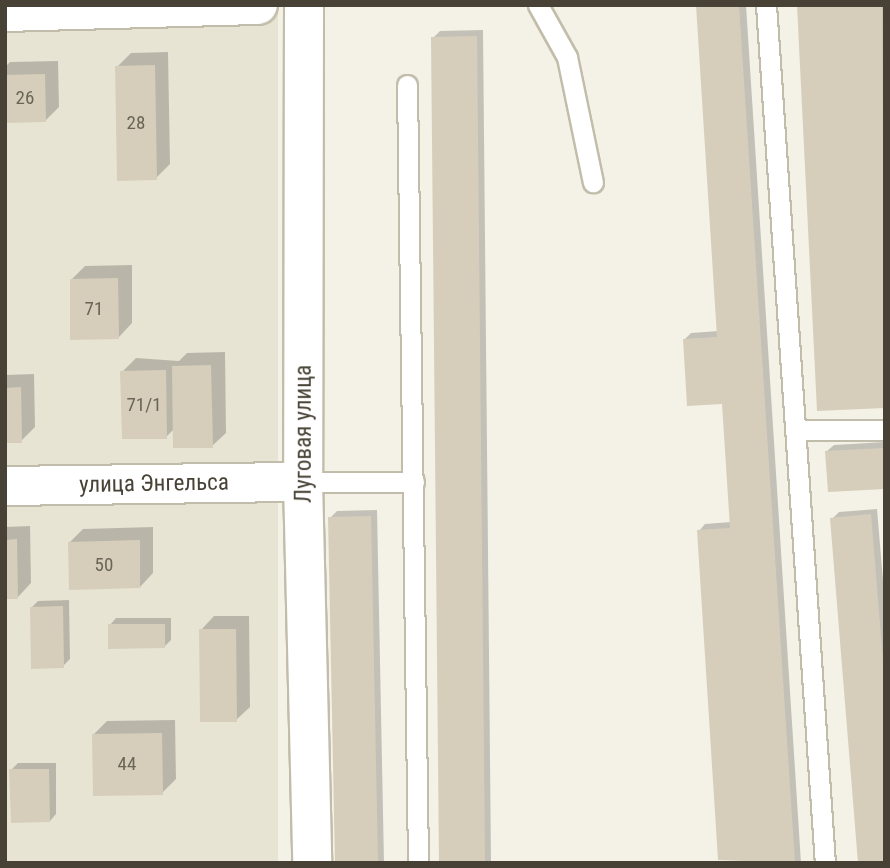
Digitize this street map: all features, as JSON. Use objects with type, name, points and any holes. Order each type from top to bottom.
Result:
[{"type":"street","points":[[5,12],[258,5]]},
{"type":"street","name":"Луговая улица","points":[[304,5],[303,482],[312,863]]},
{"type":"street","name":"улица Энгельса","points":[[5,486],[303,482]]},
{"type":"lane","points":[[538,5],[567,57],[593,182]]},
{"type":"lane","points":[[766,5],[825,863]]},
{"type":"lane","points":[[407,85],[418,863]]},
{"type":"lane","points":[[795,430],[885,430]]},
{"type":"lane","points":[[303,482],[414,482]]},
{"type":"shaded area","points":[[5,5],[278,5],[278,863],[5,863]]},
{"type":"building","points":[[696,5],[739,5],[795,863],[718,860],[697,530],[730,528],[722,404],[687,406],[683,339],[717,337]]},
{"type":"building","points":[[797,5],[882,5],[885,408],[817,411]]},
{"type":"building","points":[[477,36],[485,863],[439,863],[431,37]]},
{"type":"building","points":[[155,65],[157,180],[117,181],[115,66]]},
{"type":"building","points":[[45,74],[46,122],[5,123],[5,75]]},
{"type":"building","points":[[118,278],[119,339],[70,340],[70,279]]},
{"type":"building","points":[[211,365],[213,448],[173,448],[172,366]]},
{"type":"building","points":[[166,370],[167,439],[122,439],[120,371]]},
{"type":"building","points":[[21,387],[22,443],[5,443],[5,388]]},
{"type":"building","points":[[885,448],[885,489],[828,492],[825,451]]},
{"type":"building","points":[[871,514],[885,686],[885,863],[858,863],[830,518]]},
{"type":"building","points":[[371,516],[378,863],[335,863],[328,517]]},
{"type":"building","points":[[17,539],[18,599],[5,599],[5,540]]},
{"type":"building","points":[[140,540],[140,588],[69,590],[68,542]]},
{"type":"building","points":[[63,606],[64,668],[31,669],[30,607]]},
{"type":"building","points":[[108,624],[165,624],[165,648],[108,649]]},
{"type":"building","points":[[199,629],[236,629],[237,722],[200,722]]},
{"type":"building","points":[[162,733],[163,795],[93,796],[92,734]]},
{"type":"building","points":[[9,769],[49,769],[50,822],[11,823]]}]
